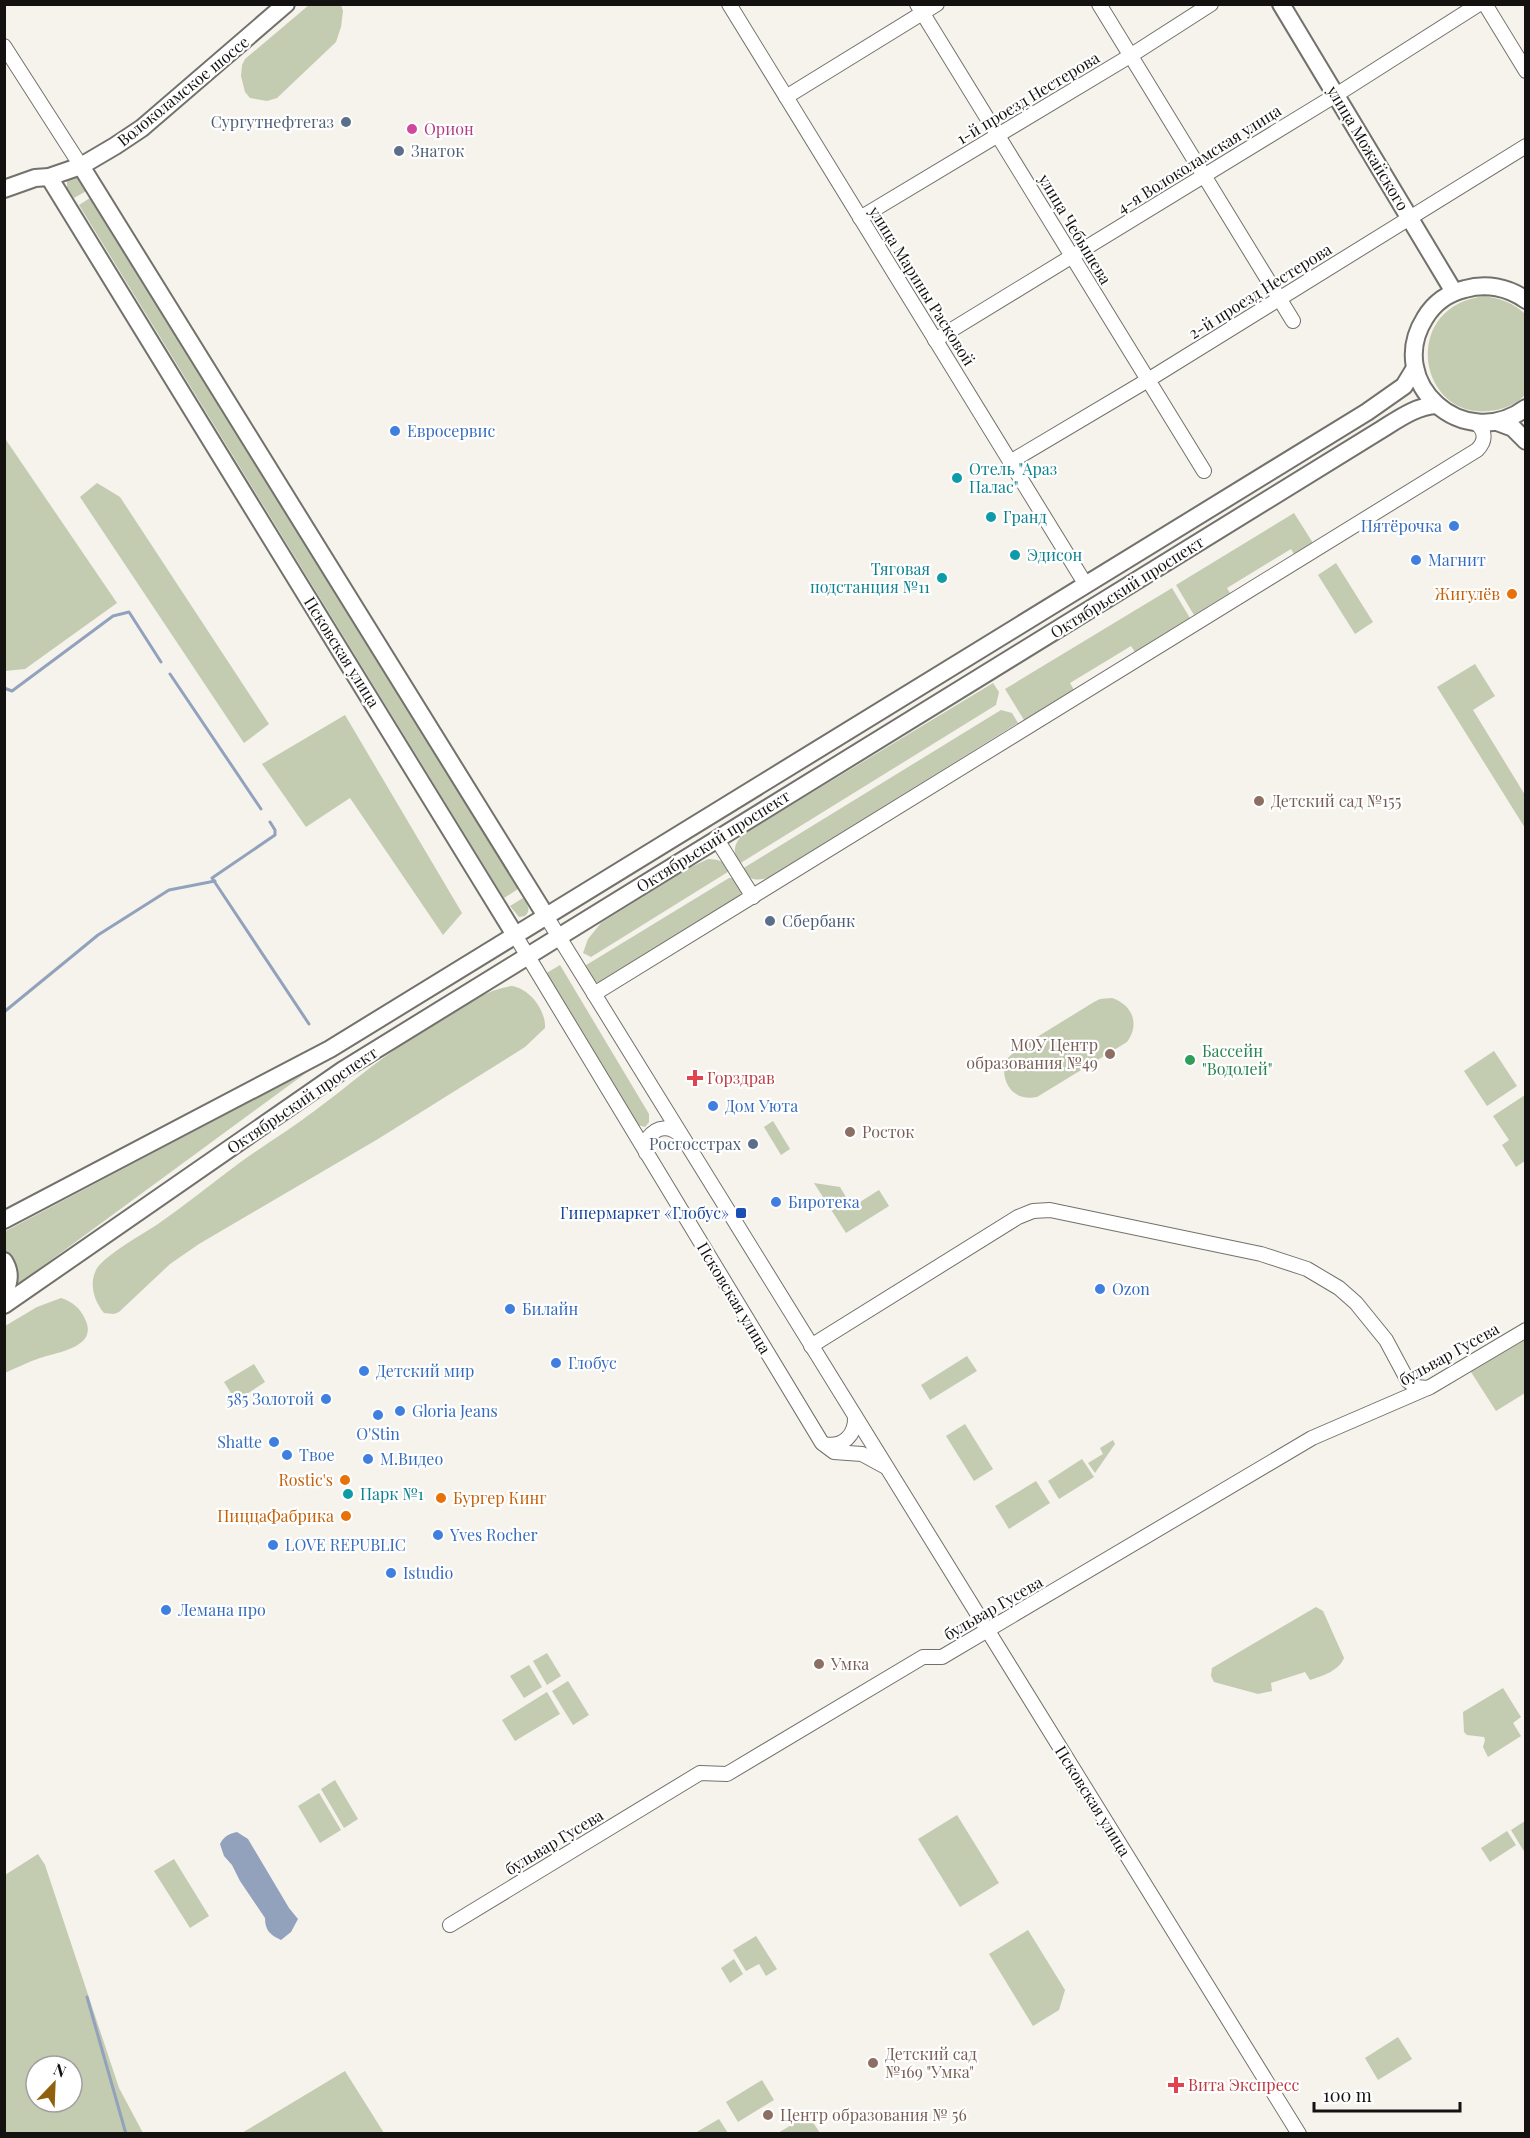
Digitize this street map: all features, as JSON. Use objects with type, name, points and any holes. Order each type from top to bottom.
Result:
[{"type":"main road","name":"Волоколамское шоссе","points":[[4,189],[34,178],[49,177],[81,166],[142,128],[286,4]]},
{"type":"main road","name":"улица Можайского","points":[[1281,4],[1454,292]]},
{"type":"main road","name":"Псковская улица","points":[[81,166],[546,916]]},
{"type":"main road","name":"Псковская улица","points":[[49,177],[515,935]]},
{"type":"main road","points":[[1525,299],[1494,286],[1478,286],[1454,292],[1437,304],[1424,320],[1416,340],[1415,368],[1423,388],[1437,405],[1455,417],[1476,423],[1497,422],[1516,415],[1526,408]]},
{"type":"main road","name":"Октябрьский проспект","points":[[4,1220],[330,1049],[1367,412],[1401,388],[1411,378],[1415,368]]},
{"type":"main road","name":"Октябрьский проспект","points":[[4,1305],[343,1070],[1412,411],[1437,405]]},
{"type":"main road","points":[[1497,422],[1513,428],[1526,441]]},
{"type":"main road","points":[[4,1261],[9,1275],[4,1293]]},
{"type":"street","name":"улица Марины Расковой","points":[[729,4],[1086,585]]},
{"type":"street","points":[[786,97],[920,9],[937,4]]},
{"type":"street","points":[[1099,4],[1293,321]]},
{"type":"street","name":"1-й проезд Нестерова","points":[[860,218],[1130,56],[1211,4]]},
{"type":"street","name":"4-я Волоколамская улица","points":[[935,340],[1336,95],[1479,4]]},
{"type":"street","points":[[1485,4],[1526,71]]},
{"type":"street","name":"улица Чебышева","points":[[920,9],[1204,471]]},
{"type":"street","points":[[4,46],[81,166]]},
{"type":"street","name":"2-й проезд Нестерова","points":[[1010,462],[1148,380],[1526,146]]},
{"type":"street","points":[[594,994],[1456,464],[1483,444],[1484,432],[1476,423]]},
{"type":"street","points":[[716,838],[753,897]]},
{"type":"street","name":"Псковская улица","points":[[546,916],[1299,2133]]},
{"type":"street","name":"Псковская улица","points":[[515,935],[822,1443],[834,1452],[862,1454],[887,1469]]},
{"type":"street","points":[[631,1128],[645,1132],[656,1128],[663,1115],[661,1103]]},
{"type":"street","points":[[646,1153],[648,1138],[657,1130],[669,1128],[681,1136]]},
{"type":"street","points":[[811,1346],[1018,1217],[1037,1211],[1050,1210],[1270,1256],[1307,1269],[1339,1288],[1366,1313],[1386,1340],[1411,1384],[1420,1388],[1430,1387]]},
{"type":"street","name":"бульвар Гусева","points":[[450,1925],[700,1773],[727,1774],[923,1657],[942,1657],[988,1631],[1312,1438],[1430,1387],[1526,1330]]},
{"type":"street","points":[[822,1443],[834,1445],[845,1441],[853,1431],[855,1416]]},
{"type":"green space","points":[[309,5],[341,5],[343,11],[341,27],[336,42],[277,98],[267,101],[250,98],[245,92],[241,76],[245,59]]},
{"type":"green space","points":[[70,177],[81,178],[88,190],[74,198],[67,188],[67,181]]},
{"type":"green space","points":[[93,196],[518,889],[504,898],[79,205]]},
{"type":"green space","points":[[1485,296],[1507,302],[1525,314],[1526,394],[1509,406],[1489,411],[1465,409],[1446,398],[1434,381],[1428,360],[1430,339],[1439,319],[1458,304]]},
{"type":"green space","points":[[4,437],[117,603],[25,669],[5,671]]},
{"type":"green space","points":[[97,483],[120,497],[269,724],[244,743],[80,497]]},
{"type":"green space","points":[[1294,513],[1313,543],[1294,554],[1291,549],[1227,588],[1230,593],[1194,615],[1176,585]]},
{"type":"green space","points":[[1336,563],[1373,622],[1355,634],[1318,575]]},
{"type":"green space","points":[[1172,588],[1190,618],[1135,652],[1131,646],[1070,683],[1074,690],[1024,720],[1005,689]]},
{"type":"green space","points":[[1475,664],[1495,696],[1473,710],[1525,795],[1525,828],[1437,687]]},
{"type":"green space","points":[[993,683],[999,692],[996,705],[739,864],[735,849],[742,835]]},
{"type":"green space","points":[[1001,710],[1012,713],[1018,723],[769,877],[754,879],[747,876],[742,869]]},
{"type":"green space","points":[[345,715],[462,913],[443,935],[350,798],[306,827],[262,764]]},
{"type":"green space","points":[[708,859],[721,861],[731,870],[591,957],[583,953],[588,939],[601,923],[689,868]]},
{"type":"green space","points":[[729,878],[735,878],[742,889],[740,896],[603,982],[590,980],[583,967]]},
{"type":"green space","points":[[523,898],[528,912],[525,916],[519,917],[510,906]]},
{"type":"green space","points":[[560,965],[649,1114],[649,1122],[645,1127],[638,1125],[545,974]]},
{"type":"green space","points":[[512,986],[525,991],[536,1001],[545,1021],[545,1028],[525,1047],[378,1139],[199,1244],[170,1264],[119,1312],[104,1313],[95,1298],[93,1281],[96,1270],[107,1258],[158,1224],[396,1049],[445,1016],[485,994]]},
{"type":"green space","points":[[1112,998],[1125,1005],[1132,1016],[1133,1029],[1127,1042],[1037,1097],[1019,1096],[1010,1089],[1004,1071],[1007,1059],[1016,1050],[1094,1002]]},
{"type":"green space","points":[[1494,1051],[1517,1086],[1487,1106],[1464,1071]]},
{"type":"green space","points":[[310,1070],[17,1285],[14,1262],[5,1251],[4,1232]]},
{"type":"green space","points":[[1525,1095],[1525,1161],[1516,1167],[1502,1145],[1509,1140],[1493,1116]]},
{"type":"green space","points":[[773,1121],[790,1149],[781,1155],[764,1127]]},
{"type":"green space","points":[[814,1183],[840,1187],[852,1207],[879,1190],[889,1206],[846,1233]]},
{"type":"green space","points":[[61,1298],[73,1304],[85,1319],[88,1328],[82,1342],[5,1373],[5,1326],[37,1307]]},
{"type":"green space","points":[[1525,1339],[1525,1393],[1496,1411],[1471,1372]]},
{"type":"green space","points":[[967,1356],[977,1371],[930,1400],[921,1385]]},
{"type":"green space","points":[[254,1364],[265,1382],[236,1401],[224,1382]]},
{"type":"green space","points":[[965,1424],[993,1469],[974,1481],[946,1436]]},
{"type":"green space","points":[[1113,1440],[1115,1444],[1095,1473],[1088,1463],[1103,1454],[1100,1448]]},
{"type":"green space","points":[[1082,1459],[1094,1477],[1059,1499],[1048,1481]]},
{"type":"green space","points":[[1036,1481],[1050,1503],[1009,1529],[995,1506]]},
{"type":"green space","points":[[1316,1607],[1323,1611],[1344,1658],[1334,1670],[1310,1680],[1305,1672],[1271,1683],[1272,1691],[1258,1694],[1214,1682],[1211,1676],[1212,1668]]},
{"type":"green space","points":[[547,1653],[561,1676],[547,1685],[533,1661]]},
{"type":"green space","points":[[529,1665],[542,1687],[524,1698],[510,1676]]},
{"type":"green space","points":[[568,1681],[589,1715],[573,1725],[552,1691]]},
{"type":"green space","points":[[1503,1688],[1521,1717],[1513,1723],[1521,1736],[1488,1757],[1483,1747],[1484,1737],[1467,1735],[1464,1732],[1463,1712]]},
{"type":"green space","points":[[547,1692],[560,1714],[515,1741],[502,1720]]},
{"type":"green space","points":[[335,1780],[358,1819],[344,1828],[321,1789]]},
{"type":"green space","points":[[319,1793],[341,1830],[320,1843],[298,1806]]},
{"type":"green space","points":[[957,1815],[999,1883],[960,1907],[918,1839]]},
{"type":"green space","points":[[1525,1821],[1525,1853],[1511,1830]]},
{"type":"green space","points":[[1507,1831],[1516,1845],[1490,1862],[1481,1848]]},
{"type":"green space","points":[[38,1854],[45,1865],[119,2088],[143,2133],[5,2133],[5,1875]]},
{"type":"green space","points":[[174,1859],[209,1916],[190,1928],[154,1871]]},
{"type":"green space","points":[[1028,1930],[1065,1990],[1059,2010],[1033,2026],[989,1954]]},
{"type":"green space","points":[[756,1936],[777,1969],[766,1976],[759,1964],[746,1971],[733,1950]]},
{"type":"green space","points":[[734,1959],[743,1974],[730,1983],[721,1968]]},
{"type":"green space","points":[[1398,2037],[1412,2059],[1378,2080],[1365,2058]]},
{"type":"green space","points":[[345,2071],[384,2133],[242,2133]]},
{"type":"green space","points":[[762,2080],[774,2100],[738,2122],[726,2102]]},
{"type":"green space","points":[[808,2115],[820,2133],[778,2133]]},
{"type":"green space","points":[[719,2119],[728,2133],[695,2133]]},
{"type":"water","points":[[237,1832],[248,1839],[289,1908],[298,1919],[291,1932],[281,1940],[269,1932],[265,1918],[224,1856],[220,1844],[227,1836]]},
{"type":"waterway","points":[[4,688],[12,691],[113,616],[129,612],[161,662]]},
{"type":"waterway","points":[[170,674],[261,809]]},
{"type":"waterway","points":[[270,822],[275,835],[212,878],[309,1024]]},
{"type":"waterway","points":[[4,1012],[98,935],[169,890],[215,881]]},
{"type":"waterway","points":[[87,1997],[126,2134]]},
{"type":"place","name":"Сургутнефтегаз","points":[[346,122]]},
{"type":"place","name":"Орион","points":[[412,129]]},
{"type":"place","name":"Знаток","points":[[399,151]]},
{"type":"place","name":"Евросервис","points":[[395,431]]},
{"type":"place","name":"Отель \"Араз Палас\"","points":[[957,478]]},
{"type":"place","name":"Гранд","points":[[991,517]]},
{"type":"place","name":"Пятёрочка","points":[[1454,526]]},
{"type":"place","name":"Эдисон","points":[[1015,555]]},
{"type":"place","name":"Магнит","points":[[1416,560]]},
{"type":"place","name":"Тяговая подстанция №11","points":[[942,578]]},
{"type":"place","name":"Жигулёв","points":[[1512,594]]},
{"type":"place","name":"Детский сад №155","points":[[1259,801]]},
{"type":"place","name":"Сбербанк","points":[[770,921]]},
{"type":"place","name":"МОУ Центр образования №49","points":[[1110,1054]]},
{"type":"place","name":"Бассейн \"Водолей\"","points":[[1190,1060]]},
{"type":"place","name":"Горздрав","points":[[695,1078]]},
{"type":"place","name":"Дом Уюта","points":[[713,1106]]},
{"type":"place","name":"Росток","points":[[850,1132]]},
{"type":"place","name":"Росгосстрах","points":[[753,1144]]},
{"type":"place","name":"Биротека","points":[[776,1202]]},
{"type":"place","name":"Гипермаркет «Глобус»","points":[[741,1213]]},
{"type":"place","name":"Ozon","points":[[1100,1289]]},
{"type":"place","name":"Билайн","points":[[510,1309]]},
{"type":"place","name":"Глобус","points":[[556,1363]]},
{"type":"place","name":"Детский мир","points":[[364,1371]]},
{"type":"place","name":"585 Золотой","points":[[326,1399]]},
{"type":"place","name":"Gloria Jeans","points":[[400,1411]]},
{"type":"place","name":"O'Stin","points":[[378,1415]]},
{"type":"place","name":"Shatte","points":[[274,1442]]},
{"type":"place","name":"Твое","points":[[287,1455]]},
{"type":"place","name":"М.Видео","points":[[368,1459]]},
{"type":"place","name":"Rostic's","points":[[345,1480]]},
{"type":"place","name":"Парк №1","points":[[348,1494]]},
{"type":"place","name":"Бургер Кинг","points":[[441,1498]]},
{"type":"place","name":"ПиццаФабрика","points":[[346,1516]]},
{"type":"place","name":"Yves Rocher","points":[[438,1535]]},
{"type":"place","name":"LOVE REPUBLIC","points":[[273,1545]]},
{"type":"place","name":"Istudio","points":[[391,1573]]},
{"type":"place","name":"Лемана про","points":[[166,1610]]},
{"type":"place","name":"Умка","points":[[819,1664]]},
{"type":"place","name":"Детский сад №169 \"Умка\"","points":[[873,2063]]},
{"type":"place","name":"Вита Экспресс","points":[[1176,2085]]},
{"type":"place","name":"Центр образования № 56","points":[[768,2115]]}]
